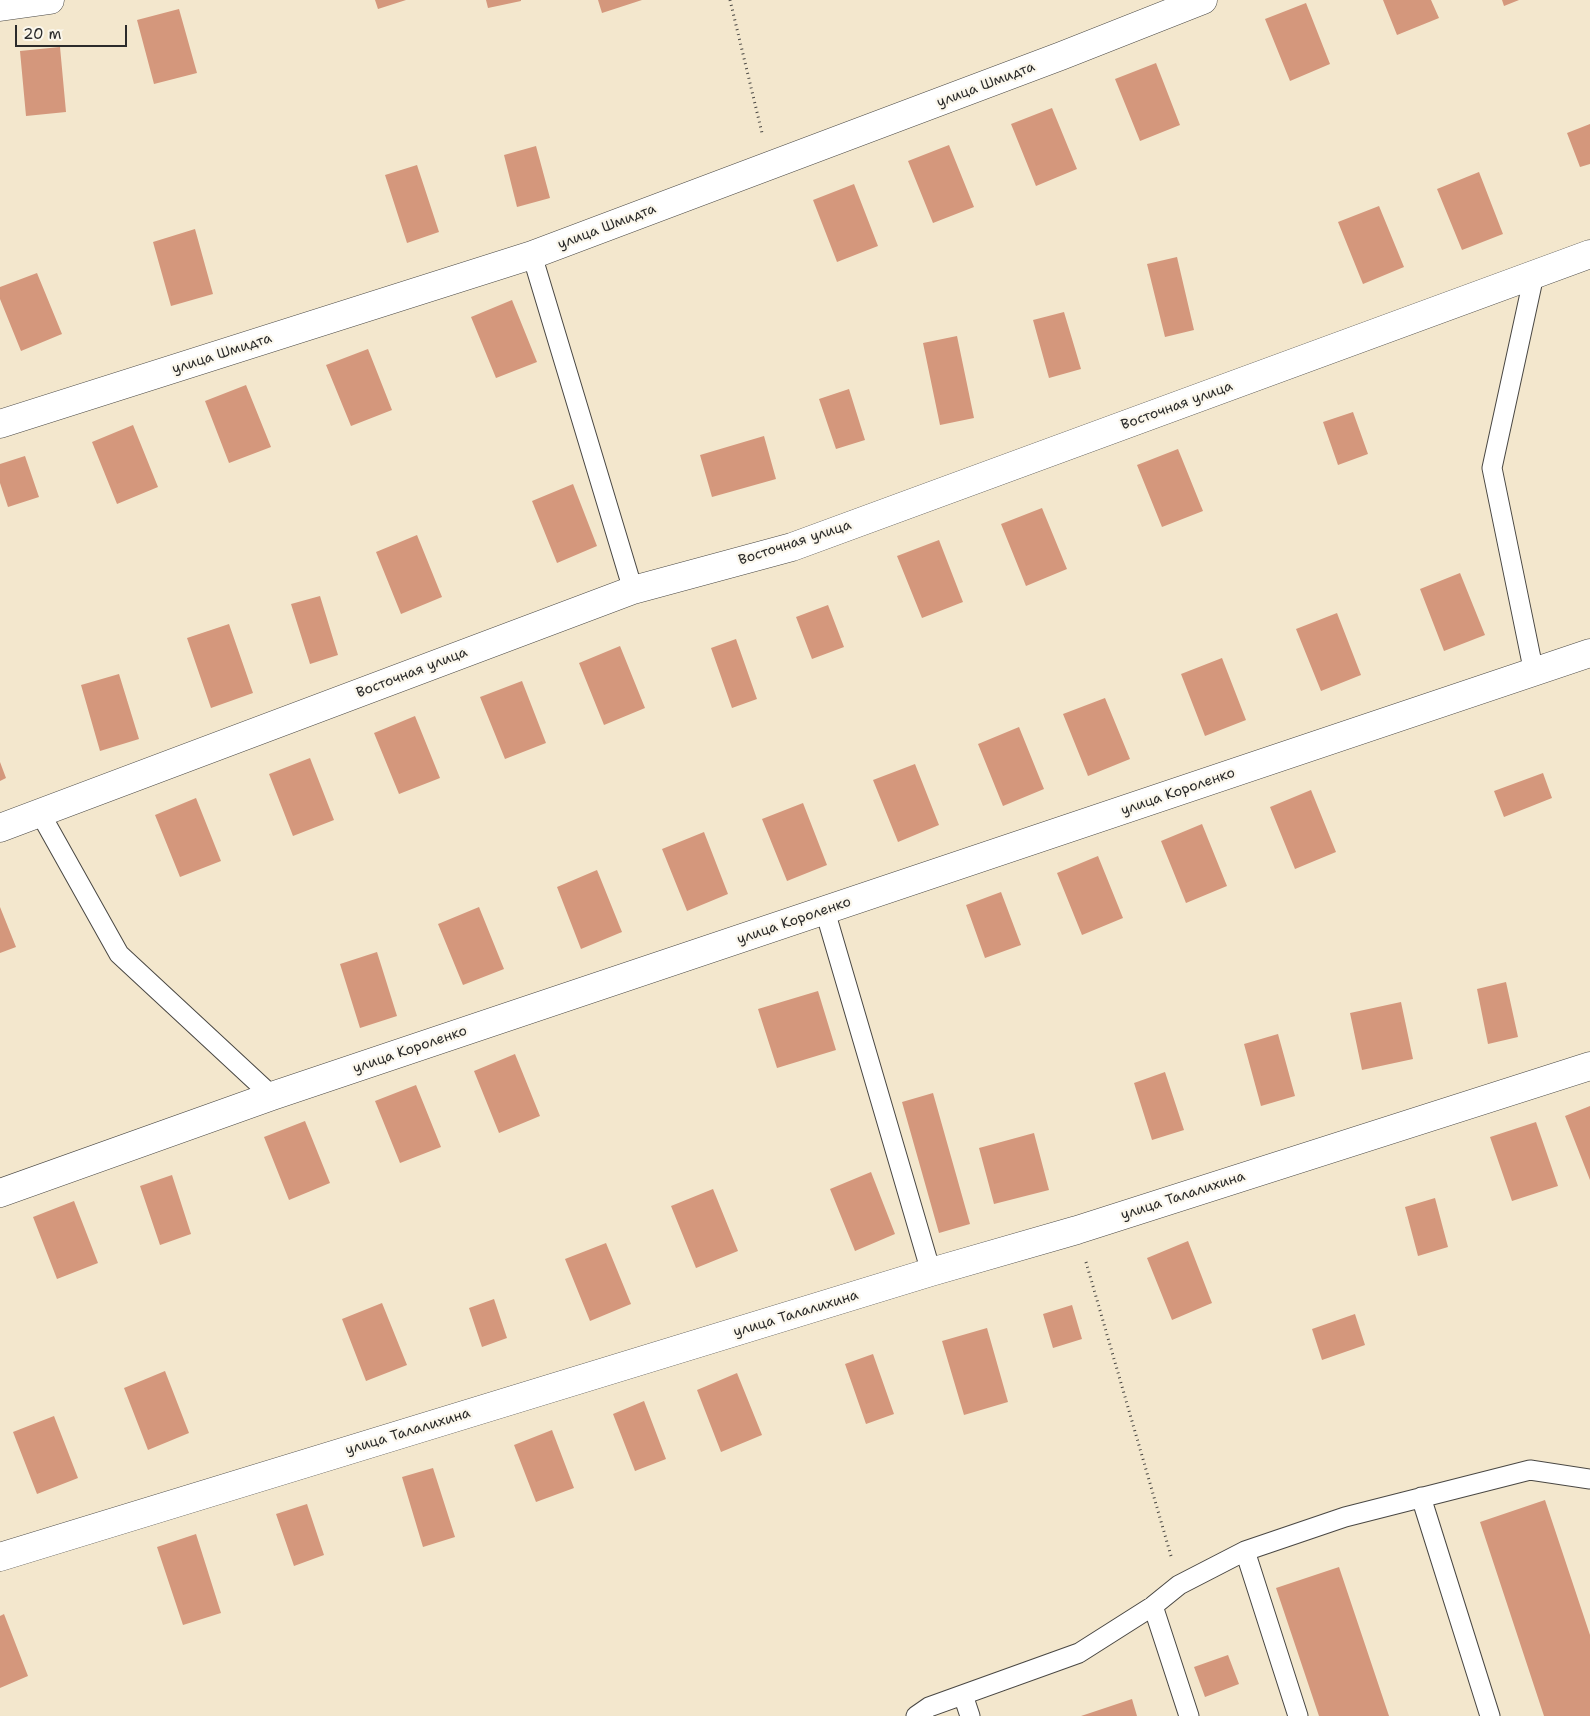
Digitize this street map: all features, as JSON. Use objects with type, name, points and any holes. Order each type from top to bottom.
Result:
[{"type":"street","points":[[0,7],[50,0]]},
{"type":"street","name":"улица Шмидта","points":[[0,424],[532,255],[1061,56],[1203,0]]},
{"type":"street","name":"Восточная улица","points":[[0,828],[633,590],[792,547],[1590,254]]},
{"type":"street","name":"улица Короленко","points":[[0,1193],[272,1096],[1590,653]]},
{"type":"street","name":"улица Талалихина","points":[[0,1557],[931,1272],[1077,1230],[1590,1066]]},
{"type":"lane","points":[[532,255],[633,590]]},
{"type":"lane","points":[[1534,275],[1492,468],[1534,673]]},
{"type":"lane","points":[[40,814],[119,954],[272,1096]]},
{"type":"lane","points":[[825,911],[931,1272]]},
{"type":"lane","points":[[916,1716],[929,1707],[1079,1653],[1153,1606],[1179,1585],[1245,1551],[1345,1517],[1530,1470],[1590,1479]]},
{"type":"lane","points":[[1421,1497],[1490,1716]]},
{"type":"lane","points":[[1245,1551],[1298,1716]]},
{"type":"lane","points":[[1153,1606],[1188,1716]]},
{"type":"lane","points":[[963,1696],[970,1716]]},
{"type":"path","points":[[730,0],[770,166]]},
{"type":"path","points":[[1077,1230],[1179,1585]]},
{"type":"building","points":[[375,0],[406,0],[378,9]]},
{"type":"building","points":[[486,0],[521,0],[521,1],[488,8]]},
{"type":"building","points":[[598,0],[642,0],[602,13]]},
{"type":"building","points":[[1383,0],[1431,0],[1439,18],[1397,35]]},
{"type":"building","points":[[1502,0],[1519,0],[1504,6]]},
{"type":"building","points":[[1306,3],[1330,64],[1290,81],[1265,19]]},
{"type":"building","points":[[179,9],[197,73],[154,84],[137,20]]},
{"type":"building","points":[[60,47],[66,112],[26,116],[20,51]]},
{"type":"building","points":[[1156,63],[1180,125],[1140,141],[1115,79]]},
{"type":"building","points":[[1052,108],[1077,169],[1036,186],[1011,124]]},
{"type":"building","points":[[1590,124],[1590,164],[1580,167],[1567,133]]},
{"type":"building","points":[[949,145],[974,207],[933,223],[908,161]]},
{"type":"building","points":[[536,146],[550,198],[517,207],[504,155]]},
{"type":"building","points":[[417,165],[439,232],[407,243],[385,175]]},
{"type":"building","points":[[1479,172],[1503,234],[1462,250],[1437,189]]},
{"type":"building","points":[[854,184],[878,246],[837,262],[813,200]]},
{"type":"building","points":[[1379,206],[1404,267],[1363,284],[1338,222]]},
{"type":"building","points":[[195,229],[213,294],[171,306],[153,242]]},
{"type":"building","points":[[1177,257],[1194,330],[1165,337],[1147,264]]},
{"type":"building","points":[[37,273],[62,334],[21,351],[0,299],[0,287]]},
{"type":"building","points":[[512,300],[537,362],[496,378],[471,317]]},
{"type":"building","points":[[1064,312],[1081,369],[1049,378],[1033,320]]},
{"type":"building","points":[[957,336],[974,418],[940,425],[923,343]]},
{"type":"building","points":[[368,349],[392,410],[351,426],[326,365]]},
{"type":"building","points":[[246,385],[271,447],[229,463],[205,401]]},
{"type":"building","points":[[849,389],[865,440],[836,449],[819,399]]},
{"type":"building","points":[[1353,412],[1368,454],[1338,465],[1323,422]]},
{"type":"building","points":[[133,425],[158,487],[117,504],[92,442]]},
{"type":"building","points":[[764,436],[776,479],[712,497],[700,455]]},
{"type":"building","points":[[1178,449],[1203,511],[1162,527],[1137,465]]},
{"type":"building","points":[[25,456],[39,497],[8,507],[0,483],[0,464]]},
{"type":"building","points":[[573,484],[597,546],[557,563],[532,501]]},
{"type":"building","points":[[1042,508],[1067,569],[1026,586],[1001,524]]},
{"type":"building","points":[[417,535],[442,597],[401,614],[376,552]]},
{"type":"building","points":[[939,540],[963,602],[922,618],[897,556]]},
{"type":"building","points":[[1460,573],[1485,635],[1444,651],[1420,589]]},
{"type":"building","points":[[320,596],[338,655],[310,664],[291,604]]},
{"type":"building","points":[[828,605],[844,647],[812,659],[796,617]]},
{"type":"building","points":[[1337,613],[1361,675],[1321,691],[1296,629]]},
{"type":"building","points":[[229,624],[253,693],[211,708],[187,638]]},
{"type":"building","points":[[736,639],[757,699],[732,708],[711,648]]},
{"type":"building","points":[[620,646],[645,708],[604,725],[579,663]]},
{"type":"building","points":[[1222,658],[1246,720],[1205,736],[1181,674]]},
{"type":"building","points":[[119,674],[139,739],[100,751],[81,685]]},
{"type":"building","points":[[522,681],[546,743],[505,759],[480,697]]},
{"type":"building","points":[[1105,698],[1130,759],[1088,776],[1063,714]]},
{"type":"building","points":[[415,716],[440,778],[399,794],[374,733]]},
{"type":"building","points":[[1019,727],[1044,789],[1003,806],[978,744]]},
{"type":"building","points":[[310,758],[334,820],[293,836],[269,774]]},
{"type":"building","points":[[0,762],[6,778],[0,781]]},
{"type":"building","points":[[915,764],[939,825],[898,842],[873,780]]},
{"type":"building","points":[[1543,773],[1552,798],[1504,817],[1494,791]]},
{"type":"building","points":[[1311,790],[1336,852],[1295,869],[1270,807]]},
{"type":"building","points":[[196,798],[221,861],[180,877],[155,815]]},
{"type":"building","points":[[803,803],[827,865],[787,881],[762,819]]},
{"type":"building","points":[[1202,824],[1227,886],[1186,903],[1161,841]]},
{"type":"building","points":[[704,832],[728,894],[687,911],[662,849]]},
{"type":"building","points":[[1098,856],[1123,918],[1082,935],[1057,873]]},
{"type":"building","points":[[597,870],[622,932],[581,949],[557,887]]},
{"type":"building","points":[[1001,892],[1021,945],[985,958],[966,905]]},
{"type":"building","points":[[0,907],[16,947],[0,953]]},
{"type":"building","points":[[479,907],[504,969],[463,985],[438,924]]},
{"type":"building","points":[[377,952],[397,1016],[360,1028],[340,964]]},
{"type":"building","points":[[1506,982],[1518,1037],[1488,1044],[1477,989]]},
{"type":"building","points":[[818,991],[836,1050],[777,1068],[758,1009]]},
{"type":"building","points":[[1401,1002],[1413,1059],[1362,1070],[1350,1013]]},
{"type":"building","points":[[1278,1034],[1295,1096],[1261,1106],[1244,1044]]},
{"type":"building","points":[[515,1054],[540,1116],[499,1133],[474,1071]]},
{"type":"building","points":[[1165,1072],[1184,1130],[1152,1140],[1134,1083]]},
{"type":"building","points":[[416,1085],[441,1147],[400,1163],[375,1101]]},
{"type":"building","points":[[933,1093],[970,1224],[939,1233],[902,1102]]},
{"type":"building","points":[[1590,1106],[1590,1180],[1565,1116]]},
{"type":"building","points":[[305,1121],[330,1183],[289,1200],[264,1137]]},
{"type":"building","points":[[1536,1122],[1558,1186],[1512,1201],[1490,1137]]},
{"type":"building","points":[[1034,1133],[1049,1190],[994,1204],[979,1148]]},
{"type":"building","points":[[871,1172],[895,1234],[855,1251],[830,1189]]},
{"type":"building","points":[[172,1175],[191,1234],[160,1245],[140,1186]]},
{"type":"building","points":[[713,1189],[738,1251],[696,1268],[671,1206]]},
{"type":"building","points":[[1435,1198],[1448,1247],[1418,1256],[1405,1207]]},
{"type":"building","points":[[74,1201],[98,1263],[57,1279],[33,1217]]},
{"type":"building","points":[[1188,1241],[1212,1303],[1172,1320],[1147,1258]]},
{"type":"building","points":[[606,1243],[631,1304],[590,1321],[565,1259]]},
{"type":"building","points":[[494,1299],[507,1338],[482,1347],[469,1308]]},
{"type":"building","points":[[382,1303],[407,1365],[366,1381],[342,1319]]},
{"type":"building","points":[[1072,1305],[1082,1339],[1053,1348],[1043,1314]]},
{"type":"building","points":[[1355,1314],[1365,1345],[1322,1360],[1312,1329]]},
{"type":"building","points":[[987,1328],[1008,1402],[964,1415],[942,1341]]},
{"type":"building","points":[[873,1354],[894,1414],[866,1424],[845,1364]]},
{"type":"building","points":[[165,1371],[189,1433],[148,1450],[124,1388]]},
{"type":"building","points":[[737,1373],[762,1435],[721,1452],[697,1390]]},
{"type":"building","points":[[644,1401],[666,1459],[635,1471],[613,1414]]},
{"type":"building","points":[[54,1416],[78,1478],[37,1494],[13,1432]]},
{"type":"building","points":[[552,1430],[574,1488],[536,1502],[514,1445]]},
{"type":"building","points":[[433,1468],[455,1537],[423,1547],[402,1477]]},
{"type":"building","points":[[1545,1500],[1590,1635],[1590,1716],[1544,1716],[1480,1522]]},
{"type":"building","points":[[307,1504],[324,1555],[294,1566],[276,1514]]},
{"type":"building","points":[[196,1534],[221,1613],[183,1625],[157,1547]]},
{"type":"building","points":[[1339,1567],[1389,1716],[1319,1716],[1276,1588]]},
{"type":"building","points":[[4,1614],[28,1676],[0,1688],[0,1616]]},
{"type":"building","points":[[1228,1655],[1239,1684],[1205,1697],[1194,1667]]},
{"type":"building","points":[[1132,1699],[1137,1716],[1081,1716]]}]
